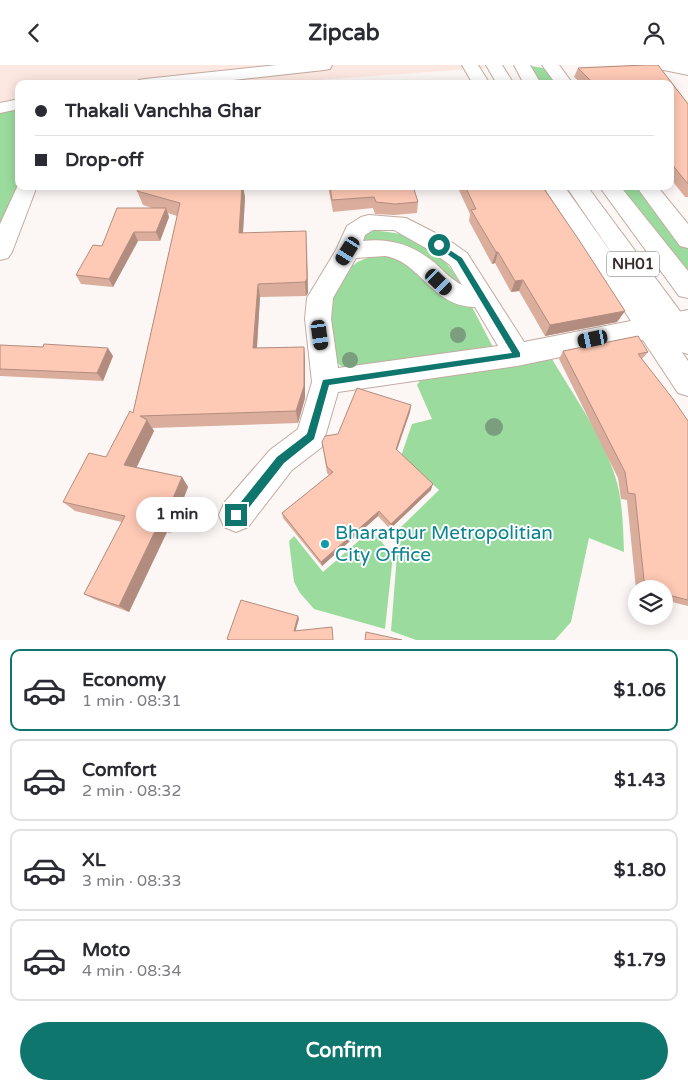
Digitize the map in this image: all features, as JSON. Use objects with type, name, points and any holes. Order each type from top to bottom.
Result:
[{"type":"main road","points":[[202,80],[324,65]]},
{"type":"main road","points":[[470,65],[479,80]]},
{"type":"main road","points":[[494,65],[503,80]]},
{"type":"main road","points":[[522,65],[531,80]]},
{"type":"main road","points":[[550,65],[562,80]]},
{"type":"main road","points":[[666,65],[672,65]]},
{"type":"main road","points":[[666,65],[688,70]]},
{"type":"main road","points":[[0,108],[15,105]]},
{"type":"main road","points":[[0,252],[26,190]]},
{"type":"main road","points":[[556,190],[675,328],[688,384]]},
{"type":"main road","name":"NH01","points":[[579,190],[675,328]]},
{"type":"main road","name":"NH01","points":[[613,190],[681,268],[688,289]]},
{"type":"main road","points":[[649,190],[688,240]]},
{"type":"main road","points":[[236,515],[281,460],[311,437],[326,382],[318,319],[320,298],[348,251],[355,231],[369,222],[398,223],[432,241],[459,259],[484,297],[517,355]]},
{"type":"main road","points":[[326,382],[517,355],[675,328]]},
{"type":"shaded area","points":[[0,65],[483,65],[485,68],[318,80],[15,80],[15,102],[0,104]]},
{"type":"green space","points":[[525,65],[549,69],[558,80],[537,80]]},
{"type":"green space","points":[[15,108],[15,190],[18,190],[0,240],[0,110]]},
{"type":"green space","points":[[622,190],[644,190],[688,242],[688,277]]},
{"type":"green space","points":[[362,230],[398,234],[424,243],[445,262],[465,292],[431,263],[357,246]]},
{"type":"green space","points":[[397,254],[470,303],[494,349],[345,369],[331,358],[326,300],[348,270],[361,260]]},
{"type":"green space","points":[[552,359],[587,416],[603,446],[615,476],[620,494],[624,552],[589,538],[571,622],[555,640],[416,640],[391,631],[399,529],[439,490],[401,456],[412,424],[432,419],[417,385],[421,379]]},
{"type":"green space","points":[[371,530],[393,555],[385,629],[314,609],[300,593],[294,582],[289,541],[294,536],[323,572]]},
{"type":"building","points":[[658,65],[670,80],[590,80],[578,68]]},
{"type":"building","points":[[674,86],[688,104],[688,184],[674,167]]},
{"type":"building","points":[[242,190],[239,233],[306,231],[307,279],[305,282],[258,284],[253,348],[304,347],[304,386],[296,411],[140,416],[147,420],[124,465],[182,477],[162,524],[159,523],[119,606],[84,594],[125,516],[63,502],[89,453],[106,457],[130,411],[133,413],[180,203],[137,191]]},
{"type":"building","points":[[331,190],[414,190],[418,202],[395,204],[376,202],[374,197],[332,200]]},
{"type":"building","points":[[467,190],[545,190],[625,311],[550,325],[523,280],[515,281],[498,252],[496,252],[471,210],[476,209]]},
{"type":"building","points":[[117,208],[166,208],[156,232],[134,232],[109,279],[76,275],[93,245],[102,246]]},
{"type":"building","points":[[638,336],[648,352],[638,354],[688,421],[688,600],[673,596],[673,580],[644,580],[635,494],[628,493],[625,472],[563,351]]},
{"type":"building","points":[[44,344],[108,348],[97,373],[0,369],[0,345],[43,347]]},
{"type":"building","points":[[357,388],[411,405],[396,449],[433,484],[391,524],[379,511],[321,562],[282,513],[333,472],[327,467],[322,442],[325,436],[338,434]]},
{"type":"building","points":[[241,600],[298,616],[294,631],[332,627],[333,640],[227,639]]},
{"type":"building","points":[[366,632],[402,640],[365,640]]},
{"type":"place","name":"Bharatpur Metropolitian City Office","points":[[325,544]]},
{"type":"route","points":[[236,515],[281,460],[311,437],[326,382],[517,355],[484,297],[459,259],[439,245]]}]
